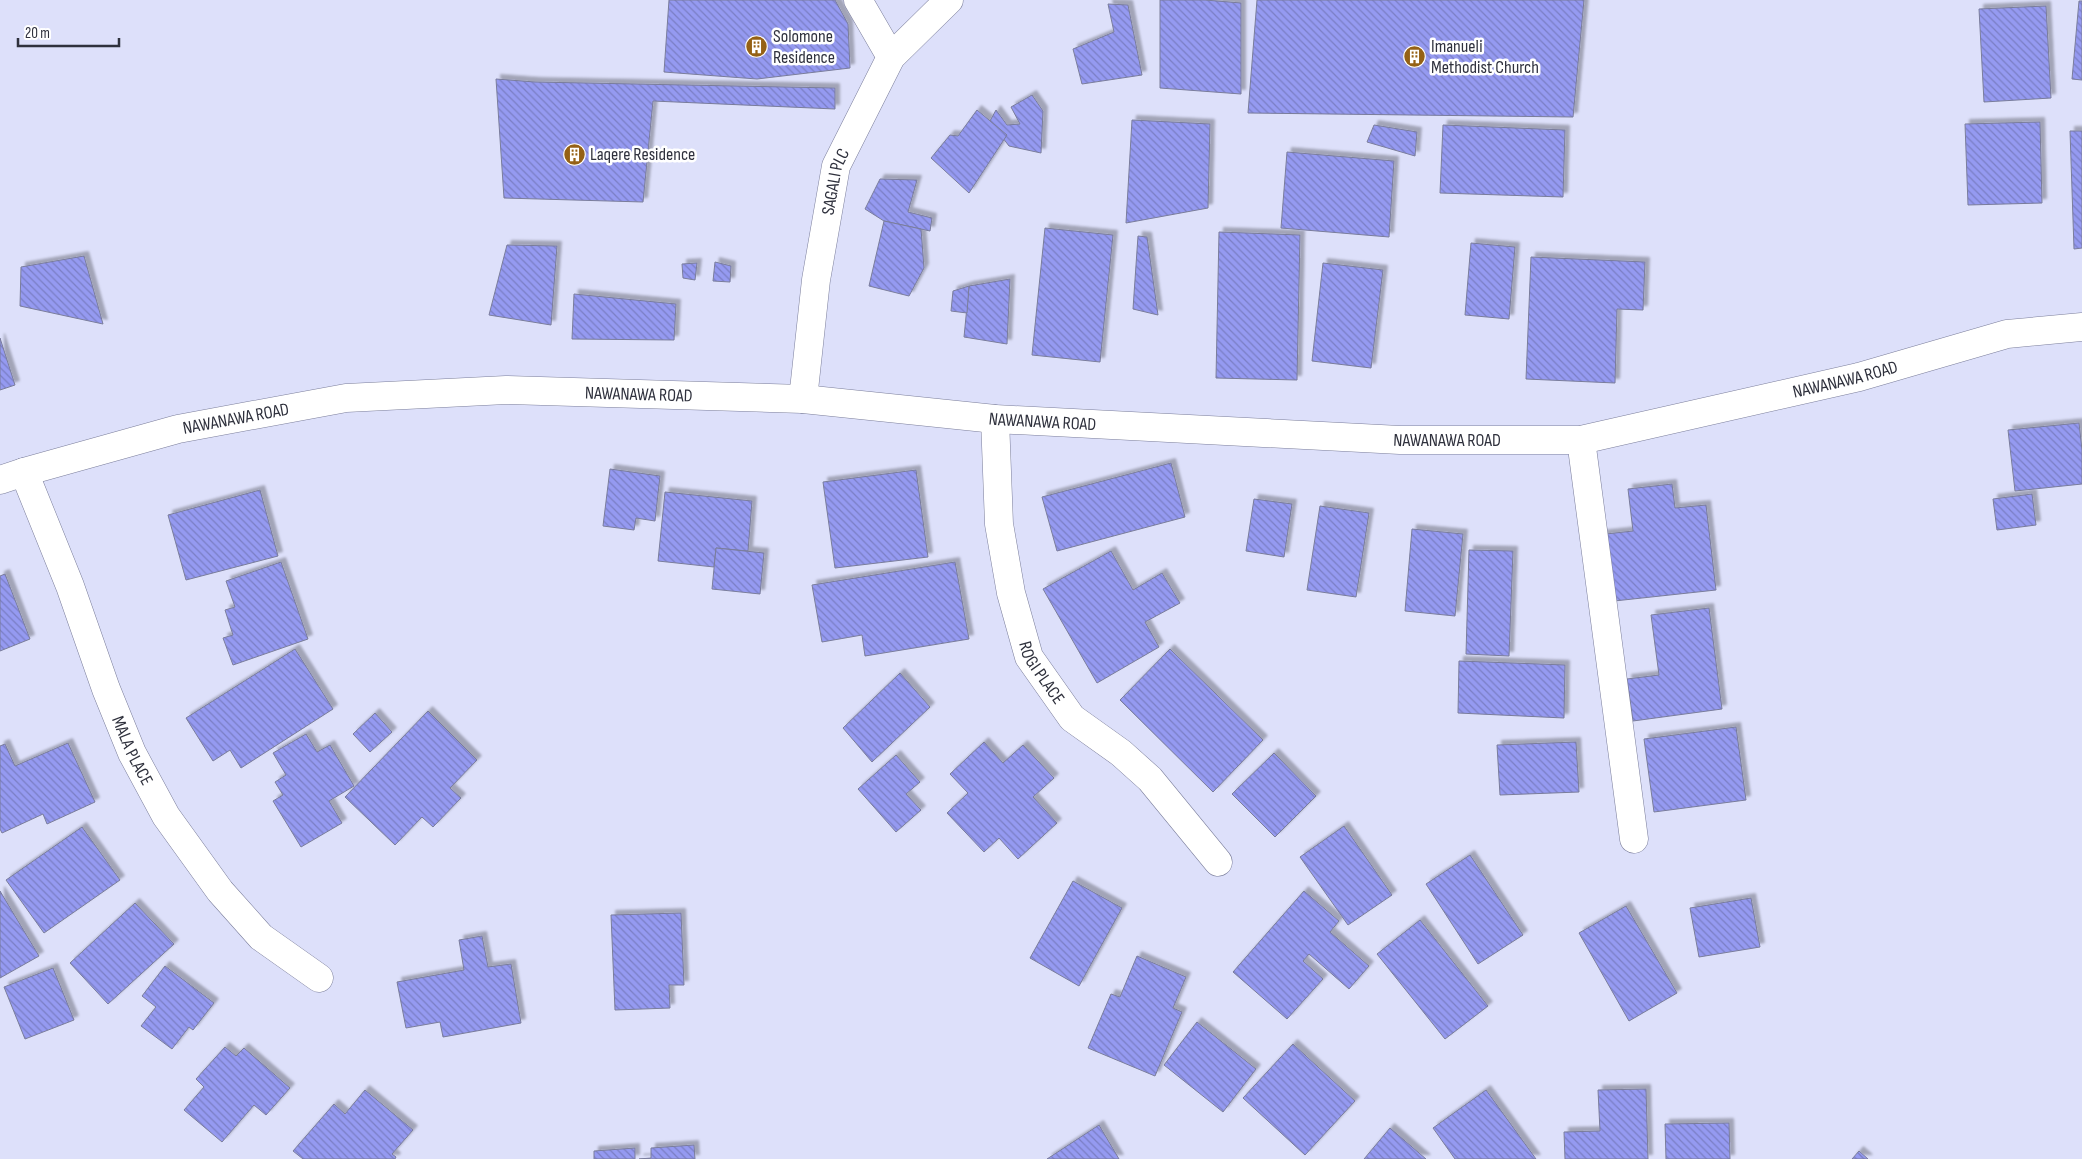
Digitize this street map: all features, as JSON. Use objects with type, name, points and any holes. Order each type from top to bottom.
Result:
[{"type":"street","points":[[858,0],[891,57]]},
{"type":"street","name":"SAGALI PLC","points":[[803,399],[816,280],[836,166],[891,57],[949,0]]},
{"type":"street","name":"NAWANAWA ROAD","points":[[12,476],[178,429],[346,398],[506,390],[803,399],[995,419],[1400,440],[1581,440],[1859,377],[2007,334],[2082,327]]},
{"type":"street","name":"ROGI PLACE","points":[[995,419],[999,524],[1011,592],[1029,657],[1072,718],[1121,753],[1150,779],[1218,862]]},
{"type":"street","points":[[1581,440],[1634,839]]},
{"type":"street","name":"MALA PLACE","points":[[12,476],[70,586],[106,689],[132,754],[166,816],[220,891],[261,936],[319,978]]},
{"type":"building","name":"Solomone Residence","points":[[669,0],[835,0],[848,24],[850,68],[757,79],[664,72]]},
{"type":"building","points":[[1160,0],[1205,0],[1241,3],[1241,94],[1160,88]]},
{"type":"building","name":"Imanueli Methodist Church","points":[[1257,0],[1584,0],[1573,117],[1248,113]]},
{"type":"building","points":[[2079,1],[2082,1],[2082,80],[2072,79]]},
{"type":"building","points":[[1108,4],[1128,5],[1142,75],[1082,84],[1073,49],[1114,32]]},
{"type":"building","points":[[2046,6],[2051,98],[1984,102],[1979,9]]},
{"type":"building","name":"Laqere Residence","points":[[496,79],[535,82],[835,88],[835,109],[653,101],[643,202],[504,198]]},
{"type":"building","points":[[1032,95],[1043,111],[1041,153],[1009,146],[990,121],[996,110],[1007,125],[1020,124],[1011,107]]},
{"type":"building","points":[[977,110],[1007,135],[969,193],[931,158],[950,135],[958,136]]},
{"type":"building","points":[[1132,120],[1210,124],[1208,208],[1126,223]]},
{"type":"building","points":[[2040,122],[2042,203],[1968,205],[1965,124]]},
{"type":"building","points":[[1374,125],[1417,132],[1415,156],[1367,142]]},
{"type":"building","points":[[1443,125],[1565,130],[1563,197],[1440,193]]},
{"type":"building","points":[[2070,131],[2082,131],[2082,248],[2074,249]]},
{"type":"building","points":[[1287,152],[1394,161],[1389,237],[1281,228]]},
{"type":"building","points":[[880,179],[917,180],[908,212],[932,218],[930,231],[884,221],[865,209]]},
{"type":"building","points":[[884,221],[921,229],[924,268],[909,296],[869,286]]},
{"type":"building","points":[[1045,228],[1113,235],[1100,362],[1032,355]]},
{"type":"building","points":[[1219,232],[1300,235],[1297,380],[1216,378]]},
{"type":"building","points":[[1138,236],[1147,237],[1158,315],[1133,309]]},
{"type":"building","points":[[1471,243],[1515,247],[1509,319],[1465,315]]},
{"type":"building","points":[[507,245],[557,246],[551,325],[489,315]]},
{"type":"building","points":[[84,256],[103,324],[20,306],[21,267]]},
{"type":"building","points":[[1531,257],[1645,262],[1643,310],[1617,309],[1615,383],[1526,379]]},
{"type":"building","points":[[715,262],[731,266],[730,282],[713,281]]},
{"type":"building","points":[[697,263],[695,280],[683,278],[682,264]]},
{"type":"building","points":[[1323,263],[1383,270],[1371,368],[1312,361]]},
{"type":"building","points":[[1010,279],[1007,344],[964,337],[969,286]]},
{"type":"building","points":[[969,286],[967,313],[951,311],[953,291]]},
{"type":"building","points":[[574,294],[676,304],[674,340],[572,339]]},
{"type":"building","points":[[0,338],[15,385],[0,390]]},
{"type":"building","points":[[2079,423],[2082,450],[2082,484],[2015,491],[2008,430]]},
{"type":"building","points":[[1171,463],[1185,517],[1057,551],[1042,497]]},
{"type":"building","points":[[610,469],[660,476],[655,521],[636,518],[634,530],[603,526]]},
{"type":"building","points":[[916,470],[928,557],[835,568],[823,482]]},
{"type":"building","points":[[1672,484],[1675,508],[1706,505],[1716,590],[1605,602],[1597,535],[1633,531],[1628,489]]},
{"type":"building","points":[[260,490],[278,556],[186,580],[168,515]]},
{"type":"building","points":[[665,492],[752,501],[748,551],[716,548],[714,567],[658,561]]},
{"type":"building","points":[[2032,494],[2036,525],[1997,530],[1993,499]]},
{"type":"building","points":[[1254,499],[1292,504],[1284,557],[1246,551]]},
{"type":"building","points":[[1320,506],[1369,513],[1356,597],[1307,590]]},
{"type":"building","points":[[1412,529],[1463,534],[1455,616],[1405,611]]},
{"type":"building","points":[[716,548],[764,553],[760,594],[712,589]]},
{"type":"building","points":[[1469,550],[1513,551],[1509,656],[1466,654]]},
{"type":"building","points":[[1111,551],[1133,590],[1162,573],[1180,603],[1145,622],[1159,647],[1097,683],[1043,589]]},
{"type":"building","points":[[281,562],[308,639],[233,665],[223,638],[233,635],[225,610],[235,607],[226,581]]},
{"type":"building","points":[[955,562],[969,639],[865,656],[862,635],[822,642],[812,585]]},
{"type":"building","points":[[5,574],[30,639],[0,651],[0,576]]},
{"type":"building","points":[[1709,608],[1722,709],[1633,721],[1627,679],[1659,675],[1651,615]]},
{"type":"building","points":[[295,649],[333,709],[241,768],[230,750],[213,761],[186,718]]},
{"type":"building","points":[[1170,649],[1263,740],[1213,792],[1120,700]]},
{"type":"building","points":[[1459,661],[1565,665],[1564,718],[1458,713]]},
{"type":"building","points":[[900,673],[930,707],[872,762],[843,728]]},
{"type":"building","points":[[428,711],[477,760],[450,788],[461,798],[433,827],[422,817],[395,845],[345,797]]},
{"type":"building","points":[[375,713],[392,732],[370,752],[353,734]]},
{"type":"building","points":[[1736,727],[1746,800],[1654,812],[1644,739]]},
{"type":"building","points":[[306,734],[317,752],[330,745],[354,786],[329,801],[342,823],[301,847],[273,801],[283,795],[275,782],[286,775],[273,753]]},
{"type":"building","points":[[984,742],[1003,763],[1023,745],[1054,778],[1033,797],[1057,823],[1018,859],[999,838],[984,852],[947,813],[968,793],[950,774]]},
{"type":"building","points":[[1576,742],[1579,792],[1500,795],[1497,745]]},
{"type":"building","points":[[68,743],[95,802],[47,824],[43,814],[2,833],[0,829],[0,746],[5,744],[15,766]]},
{"type":"building","points":[[1274,753],[1316,796],[1275,837],[1232,794]]},
{"type":"building","points":[[896,755],[920,782],[906,794],[921,810],[896,832],[858,789]]},
{"type":"building","points":[[1344,826],[1392,895],[1348,925],[1300,857]]},
{"type":"building","points":[[82,827],[120,880],[44,933],[6,880]]},
{"type":"building","points":[[1470,855],[1523,935],[1478,964],[1426,884]]},
{"type":"building","points":[[1073,881],[1122,908],[1079,986],[1030,958]]},
{"type":"building","points":[[0,891],[39,956],[0,978]]},
{"type":"building","points":[[1304,891],[1339,921],[1330,932],[1369,966],[1349,989],[1309,954],[1303,961],[1323,979],[1287,1019],[1233,972]]},
{"type":"building","points":[[1751,898],[1760,947],[1699,957],[1690,908]]},
{"type":"building","points":[[135,903],[174,944],[108,1004],[70,963]]},
{"type":"building","points":[[1626,906],[1677,993],[1629,1021],[1579,933]]},
{"type":"building","points":[[681,913],[684,985],[669,985],[670,1008],[615,1010],[611,915]]},
{"type":"building","points":[[1420,920],[1488,1006],[1445,1039],[1377,954]]},
{"type":"building","points":[[482,936],[488,967],[511,964],[521,1023],[443,1037],[440,1022],[406,1028],[397,982],[464,970],[459,940]]},
{"type":"building","points":[[1137,956],[1186,977],[1173,1008],[1182,1012],[1155,1076],[1088,1048],[1111,994],[1120,997]]},
{"type":"building","points":[[165,966],[214,1003],[193,1030],[189,1027],[172,1049],[141,1026],[156,1007],[142,996]]},
{"type":"building","points":[[53,968],[74,1020],[25,1039],[4,987]]},
{"type":"building","points":[[1197,1022],[1256,1069],[1223,1112],[1164,1065]]},
{"type":"building","points":[[1293,1044],[1355,1101],[1305,1155],[1243,1098]]},
{"type":"building","points":[[225,1047],[236,1056],[244,1048],[290,1088],[266,1115],[254,1105],[222,1142],[184,1110],[204,1087],[196,1079]]},
{"type":"building","points":[[1646,1089],[1648,1159],[1565,1159],[1564,1132],[1600,1131],[1598,1090]]},
{"type":"building","points":[[365,1090],[413,1130],[392,1154],[396,1157],[395,1159],[303,1159],[293,1151],[334,1104],[345,1114]]},
{"type":"building","points":[[1486,1090],[1536,1159],[1455,1159],[1433,1128]]},
{"type":"building","points":[[1729,1123],[1730,1159],[1666,1159],[1665,1124]]},
{"type":"building","points":[[1099,1125],[1119,1159],[1047,1159]]},
{"type":"building","points":[[1390,1128],[1426,1159],[1364,1159]]},
{"type":"building","points":[[694,1145],[695,1159],[639,1159],[651,1158],[651,1148]]},
{"type":"building","points":[[635,1148],[635,1159],[594,1159],[594,1151]]},
{"type":"building","points":[[1859,1151],[1868,1159],[1852,1159]]},
{"type":"place","name":"Solomone Residence","points":[[757,46]]},
{"type":"place","name":"Imanueli Methodist Church","points":[[1415,56]]},
{"type":"place","name":"Laqere Residence","points":[[574,154]]}]
